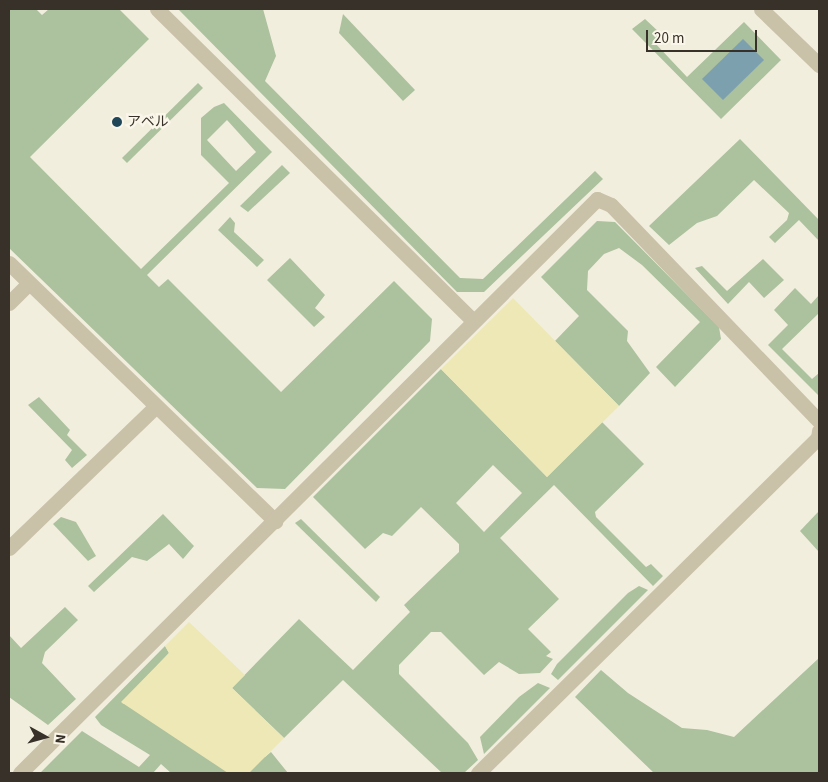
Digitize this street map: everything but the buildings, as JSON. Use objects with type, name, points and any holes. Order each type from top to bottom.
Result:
[{"type":"street","points":[[157,9],[473,321]]},
{"type":"street","points":[[761,9],[819,66]]},
{"type":"street","points":[[20,773],[597,199],[611,205],[819,421]]},
{"type":"street","points":[[9,263],[275,521]]},
{"type":"street","points":[[9,303],[30,283]]},
{"type":"street","points":[[9,548],[156,406]]},
{"type":"street","points":[[478,773],[818,438],[819,431]]},
{"type":"green space","points":[[9,9],[36,9],[42,15],[49,9],[119,9],[149,39],[30,157],[141,269],[229,183],[201,155],[201,118],[214,107],[224,103],[272,152],[147,275],[159,287],[168,279],[281,392],[394,281],[432,319],[430,341],[285,489],[257,488],[9,248]],"holes":[[[227,120],[256,152],[236,171],[207,140]]]},
{"type":"green space","points":[[178,9],[263,9],[276,56],[265,81],[460,278],[483,279],[595,171],[603,179],[484,292],[457,292]]},
{"type":"green space","points":[[343,14],[415,90],[403,101],[339,33]]},
{"type":"green space","points":[[645,19],[660,33],[653,41],[687,77],[744,22],[781,60],[721,119],[632,29]]},
{"type":"green space","points":[[198,83],[203,88],[127,163],[122,158]]},
{"type":"green space","points":[[740,139],[819,220],[819,241],[799,220],[775,243],[769,237],[787,220],[789,213],[754,180],[717,216],[697,223],[669,245],[649,226]]},
{"type":"green space","points":[[282,165],[290,173],[248,212],[240,206]]},
{"type":"green space","points":[[230,217],[235,223],[234,232],[264,260],[257,267],[218,230]]},
{"type":"green space","points":[[597,221],[615,222],[719,327],[721,339],[675,387],[656,367],[700,322],[642,265],[619,248],[604,254],[588,271],[587,290],[628,331],[627,341],[650,373],[619,406],[555,341],[579,316],[541,277]]},
{"type":"green space","points":[[290,258],[325,295],[315,308],[325,317],[314,327],[267,280]]},
{"type":"green space","points":[[763,259],[784,280],[764,298],[749,282],[728,304],[695,268],[702,266],[727,291]]},
{"type":"green space","points":[[795,288],[811,304],[819,295],[819,313],[782,349],[812,379],[819,373],[819,396],[768,345],[788,325],[774,310]]},
{"type":"green space","points":[[441,369],[547,477],[602,422],[644,464],[595,512],[596,517],[646,567],[651,564],[663,576],[653,586],[554,485],[500,538],[559,599],[528,629],[551,652],[546,656],[553,659],[540,673],[519,674],[499,662],[484,675],[441,632],[431,632],[399,665],[399,674],[468,743],[478,760],[464,773],[442,773],[343,680],[284,738],[232,688],[299,619],[353,670],[410,612],[404,605],[459,552],[459,544],[421,507],[392,536],[383,533],[365,549],[313,497]],"holes":[[[493,465],[522,493],[484,532],[456,503]]]},
{"type":"green space","points":[[39,397],[70,430],[67,435],[87,455],[72,468],[65,460],[72,450],[28,405]]},
{"type":"green space","points":[[819,511],[819,552],[800,531]]},
{"type":"green space","points":[[163,514],[194,546],[183,559],[169,544],[147,561],[132,557],[94,592],[88,586]]},
{"type":"green space","points":[[61,517],[76,522],[96,556],[88,561],[53,524]]},
{"type":"green space","points":[[301,519],[380,597],[376,602],[295,523]]},
{"type":"green space","points":[[639,586],[648,590],[558,680],[551,674],[557,664],[628,593]]},
{"type":"green space","points":[[65,607],[78,620],[45,652],[42,663],[76,699],[48,725],[9,697],[9,635],[21,648]]},
{"type":"green space","points":[[165,646],[169,653],[122,703],[265,757],[271,752],[288,773],[171,773],[161,764],[153,773],[40,773],[82,731],[139,767],[150,755],[101,725],[95,717]]},
{"type":"green space","points":[[819,658],[819,773],[654,773],[575,697],[601,670],[628,693],[682,728],[707,730],[734,737]]},
{"type":"green space","points":[[538,683],[550,688],[484,754],[480,737],[519,697]]},
{"type":"sand","points":[[513,298],[619,406],[547,477],[441,369]]},
{"type":"sand","points":[[189,622],[245,675],[232,688],[284,738],[249,773],[228,773],[121,702],[169,653],[165,646]]},
{"type":"water","points":[[743,39],[764,60],[723,100],[702,79]]},
{"type":"place","name":"アベル","points":[[117,122]]}]
